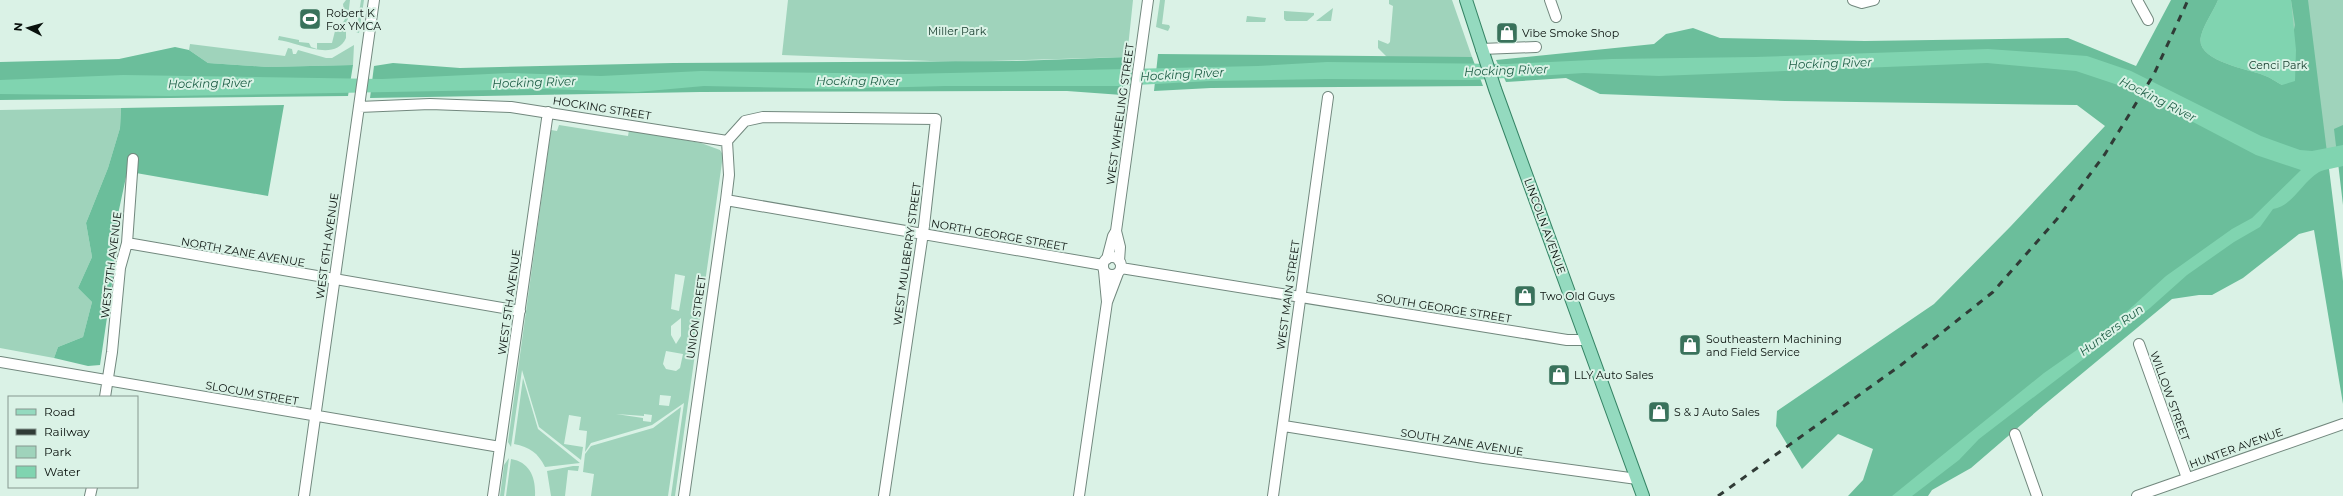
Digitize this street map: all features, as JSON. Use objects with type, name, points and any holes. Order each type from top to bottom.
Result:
[{"type":"main road","name":"LINCOLN AVENUE","points":[[1466,0],[1495,89],[1643,496]]},
{"type":"street","name":"WEST 6TH AVENUE","points":[[304,496],[374,0]]},
{"type":"street","name":"WEST WHEELING STREET","points":[[1107,302],[1104,265],[1116,231],[1148,0]]},
{"type":"street","points":[[1550,0],[1556,17]]},
{"type":"street","points":[[1858,1],[1874,0]]},
{"type":"street","points":[[2137,0],[2148,20]]},
{"type":"street","points":[[1482,52],[1536,47]]},
{"type":"street","name":"WEST MAIN STREET","points":[[1273,496],[1284,426],[1299,298],[1328,97]]},
{"type":"street","name":"HOCKING STREET","points":[[359,105],[470,104],[548,112],[727,141]]},
{"type":"street","name":"WEST 5TH AVENUE","points":[[493,496],[548,112]]},
{"type":"street","name":"WEST MULBERRY STREET","points":[[727,141],[739,125],[752,119],[794,116],[936,119],[922,234],[884,496]]},
{"type":"street","name":"UNION STREET","points":[[684,496],[726,200],[729,175],[727,141]]},
{"type":"street","name":"WEST 7TH AVENUE","points":[[105,396],[120,268],[127,243],[133,159]]},
{"type":"street","name":"NORTH GEORGE STREET","points":[[726,200],[1104,265]]},
{"type":"street","name":"WEST WHEELING STREET","points":[[1079,496],[1107,302],[1119,267],[1120,247],[1116,231]]},
{"type":"street","name":"NORTH ZANE AVENUE","points":[[127,243],[520,311]]},
{"type":"street","points":[[1119,267],[1115,258],[1104,265],[1109,275],[1119,267],[1299,298]]},
{"type":"street","name":"SOUTH GEORGE STREET","points":[[1299,298],[1567,340],[1586,340]]},
{"type":"street","name":"WILLOW STREET","points":[[2139,344],[2187,478]]},
{"type":"street","name":"SLOCUM STREET","points":[[0,362],[500,448]]},
{"type":"street","name":"HUNTER AVENUE","points":[[2137,496],[2343,424]]},
{"type":"street","name":"SOUTH ZANE AVENUE","points":[[1284,426],[1484,458],[1637,479]]},
{"type":"street","points":[[2015,434],[2037,496]]},
{"type":"green space","points":[[346,0],[350,0],[347,25],[342,24],[345,19],[343,4]]},
{"type":"green space","points":[[361,0],[364,0],[359,33],[356,32]]},
{"type":"green space","name":"Miller Park","points":[[788,0],[1133,0],[1127,57],[955,62],[782,55]]},
{"type":"green space","points":[[1160,0],[1165,0],[1162,24],[1169,25],[1170,27],[1168,31],[1156,27]]},
{"type":"green space","points":[[1389,0],[1452,0],[1472,57],[1387,57],[1378,48],[1378,40],[1388,44],[1390,42],[1393,6],[1389,4]]},
{"type":"green space","name":"Cenci Park","points":[[2215,0],[2343,0],[2343,164],[2168,95]]},
{"type":"green space","points":[[1333,8],[1331,21],[1316,21]]},
{"type":"green space","points":[[1284,11],[1314,13],[1314,15],[1307,21],[1286,21],[1284,19]]},
{"type":"green space","points":[[1247,16],[1266,18],[1265,22],[1246,22]]},
{"type":"green space","points":[[336,27],[346,29],[346,38],[341,45],[333,49],[325,50],[315,49],[278,40],[279,36],[299,40],[299,42],[309,43],[311,47],[317,49],[317,43],[332,43]]},
{"type":"green space","points":[[190,44],[285,56],[288,48],[292,49],[293,54],[296,54],[298,50],[326,58],[332,58],[354,45],[353,65],[268,67],[208,63],[189,50]]},
{"type":"green space","points":[[121,108],[120,128],[108,168],[86,223],[92,257],[78,288],[92,302],[83,337],[58,347],[54,358],[0,348],[0,110]]},
{"type":"green space","points":[[559,125],[628,136],[629,130],[701,143],[720,150],[723,155],[675,496],[671,496],[684,403],[652,425],[591,443],[585,452],[587,431],[579,430],[581,417],[569,415],[564,444],[583,447],[581,460],[539,427],[522,370],[511,447],[508,442],[551,130],[557,131]],"holes":[[[675,274],[685,276],[679,311],[671,309]],[[681,318],[681,336],[676,344],[671,335],[671,326]],[[666,351],[683,354],[680,368],[676,371],[666,369],[663,364]],[[660,395],[671,396],[669,406],[659,405]],[[616,414],[644,416],[644,414],[652,415],[651,422],[643,421],[643,418]]]},
{"type":"green space","points":[[523,378],[538,429],[580,463],[545,467],[533,451],[514,444]]},
{"type":"green space","points":[[681,407],[668,496],[591,496],[594,474],[583,472],[585,454],[591,446],[653,428]]},
{"type":"green space","points":[[509,458],[504,496],[500,496],[504,465]]},
{"type":"green space","points":[[511,459],[518,461],[527,467],[533,477],[535,496],[506,496]]},
{"type":"green space","points":[[579,466],[578,471],[568,470],[565,496],[551,496],[547,471]]},
{"type":"shaded area","points":[[2171,0],[2218,0],[2201,36],[2201,45],[2206,52],[2224,63],[2266,76],[2282,85],[2295,25],[2291,0],[2308,0],[2343,281],[2343,404],[2314,230],[2299,234],[2243,278],[2212,295],[2199,295],[2172,299],[2044,405],[1971,468],[1932,490],[1928,496],[1848,496],[1863,480],[1873,449],[1838,434],[1802,469],[1776,426],[1777,411],[1934,304],[2010,227],[2105,126],[2077,105],[1785,101],[1600,94],[1566,78],[1506,82],[1496,60],[1654,44],[1666,34],[1693,28],[1720,38],[1865,41],[2068,38],[2136,66]]},
{"type":"shaded area","points":[[175,47],[189,50],[208,63],[268,67],[353,65],[348,96],[0,100],[0,62],[119,59]]},
{"type":"shaded area","points":[[1158,54],[1472,57],[1483,86],[1211,88],[1154,91]]},
{"type":"shaded area","points":[[1127,57],[1122,95],[1067,91],[700,92],[370,98],[374,66],[393,63],[460,68],[673,63],[1016,61]]},
{"type":"shaded area","points":[[284,105],[268,196],[136,173],[126,177],[117,219],[114,270],[100,365],[88,366],[54,358],[58,347],[83,337],[92,302],[78,288],[92,257],[86,223],[108,168],[120,128],[121,108]]},
{"type":"shaded area","points":[[2343,125],[2343,205],[2334,129]]},
{"type":"water","points":[[2218,0],[2291,0],[2296,50],[2295,81],[2282,85],[2266,76],[2224,63],[2206,52],[2201,45],[2201,36]]},
{"type":"water","points":[[1988,49],[2087,56],[2131,71],[2261,136],[2300,150],[2312,151],[2343,145],[2343,166],[2321,171],[2313,176],[2292,199],[2280,207],[2273,209],[2260,227],[2234,242],[2187,275],[2150,308],[1979,439],[1959,460],[1912,496],[1892,496],[2044,373],[2111,326],[2166,276],[2232,229],[2252,218],[2301,170],[2256,155],[2130,89],[2076,71],[1987,63],[1659,76],[1584,73],[1472,80],[1326,79],[1210,81],[1118,86],[945,86],[835,89],[704,86],[637,92],[545,89],[170,96],[0,94],[0,80],[123,75],[382,79],[510,73],[601,76],[701,71],[905,74],[1258,66],[1327,62],[1507,64],[1612,59],[1755,57]]},
{"type":"railway","points":[[1718,496],[1901,365],[1993,292],[2057,219],[2105,154],[2154,74],[2188,0]]},
{"type":"place","name":"Robert K Fox YMCA","points":[[310,19]]},
{"type":"place","name":"Vibe Smoke Shop","points":[[1507,33]]},
{"type":"place","name":"Two Old Guys","points":[[1525,296]]},
{"type":"place","name":"Southeastern Machining and Field Service","points":[[1690,345]]},
{"type":"place","name":"LLY Auto Sales","points":[[1559,375]]},
{"type":"place","name":"S & J Auto Sales","points":[[1659,412]]},
{"type":"water label","name":"Hocking River","points":[[1830,63]]},
{"type":"water label","name":"Hocking River","points":[[1506,70]]},
{"type":"water label","name":"Hocking River","points":[[1182,74]]},
{"type":"water label","name":"Hocking River","points":[[858,80]]},
{"type":"water label","name":"Hocking River","points":[[534,82]]},
{"type":"water label","name":"Hocking River","points":[[210,83]]},
{"type":"water label","name":"Hocking River","points":[[2158,99]]},
{"type":"water label","name":"Hunters Run","points":[[2111,330]]}]
